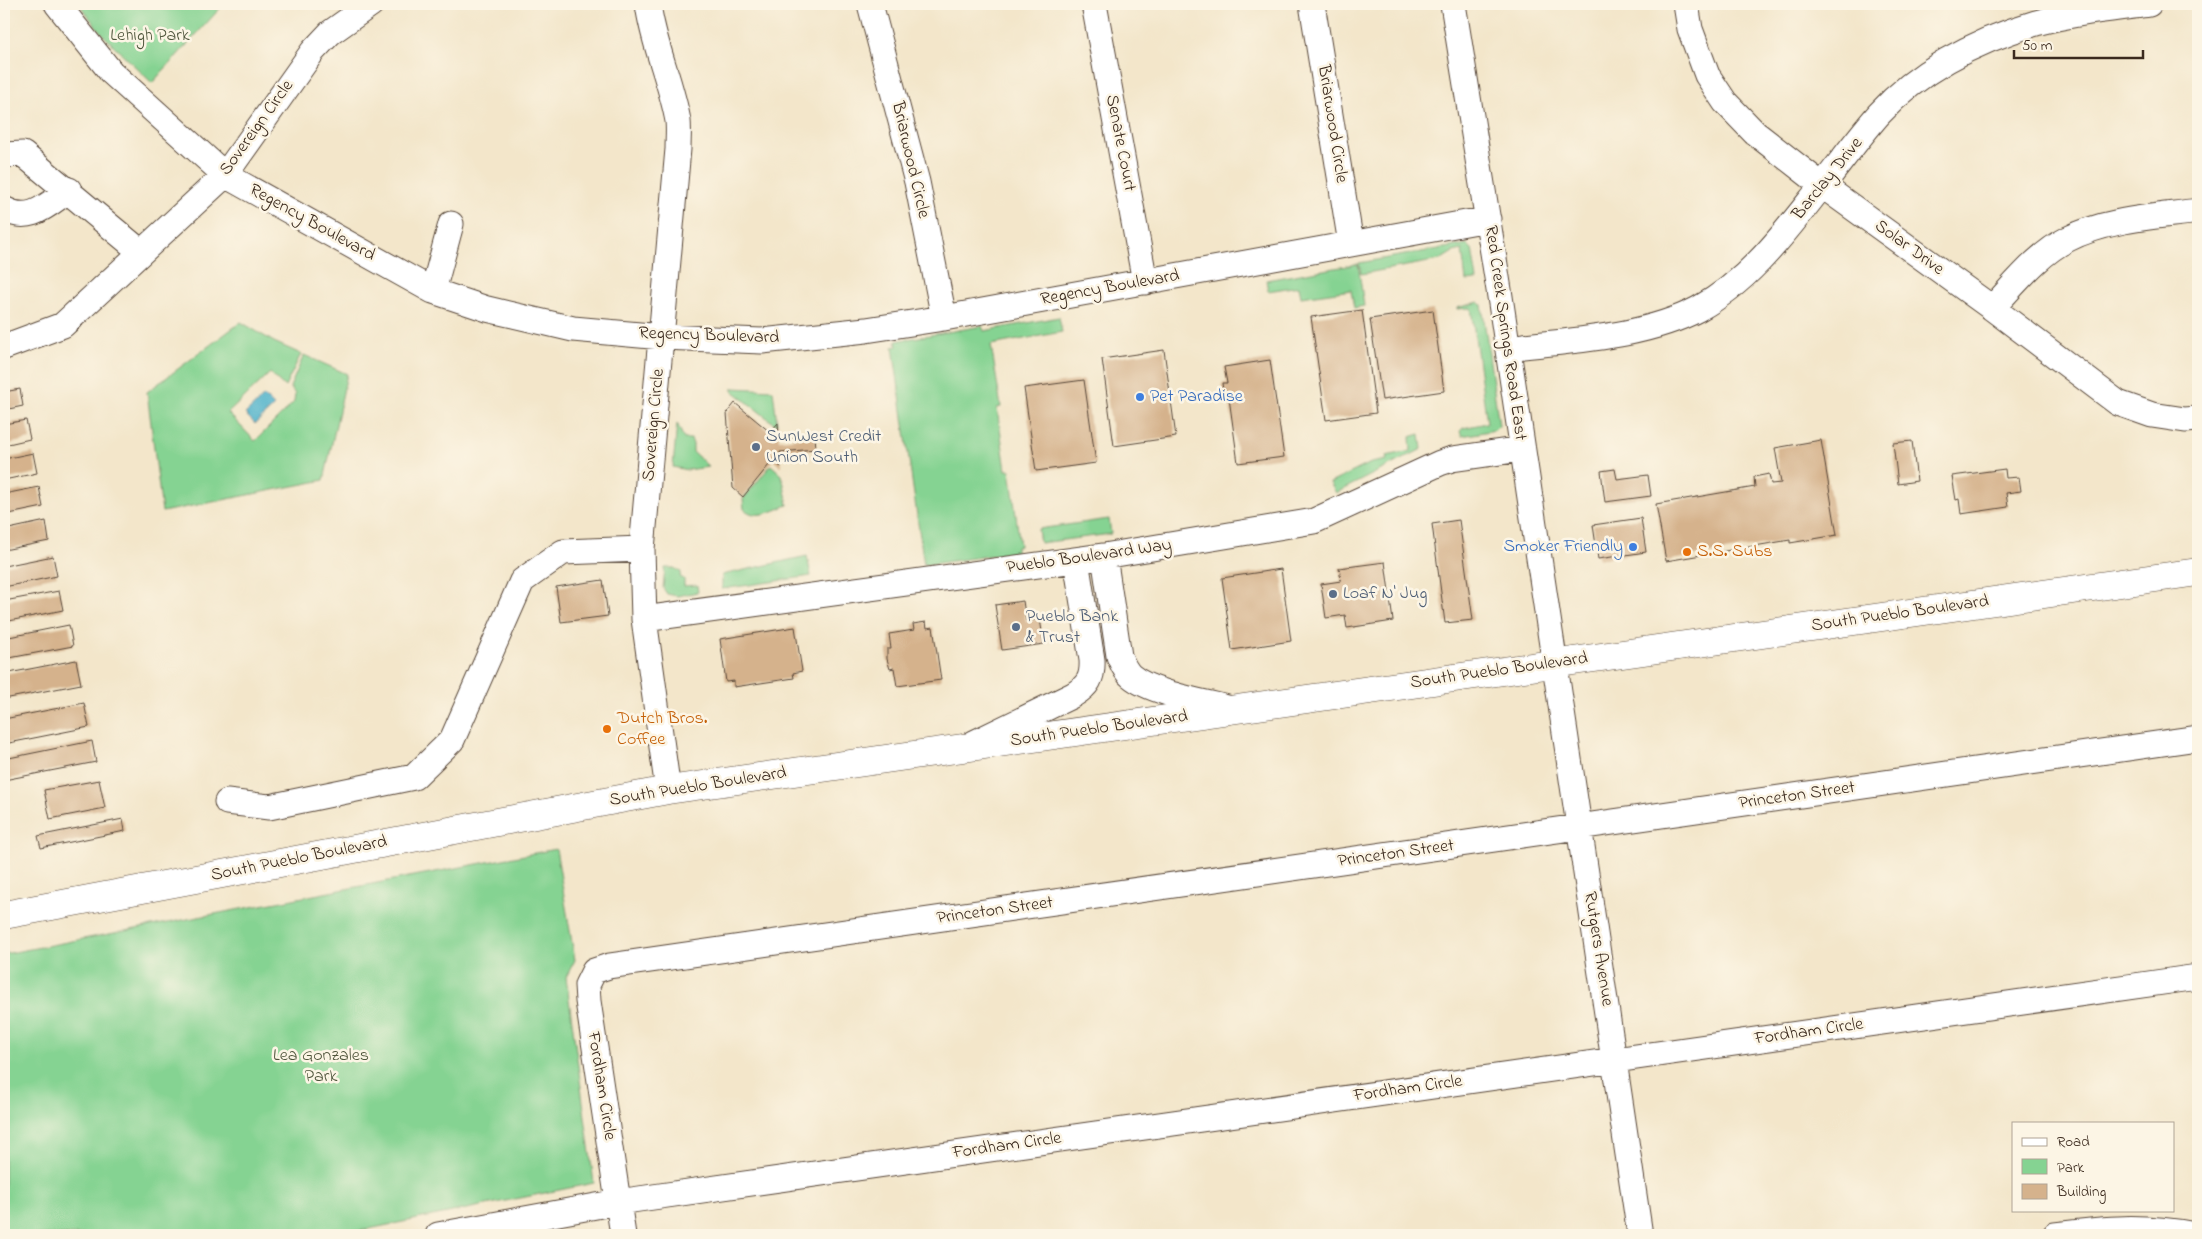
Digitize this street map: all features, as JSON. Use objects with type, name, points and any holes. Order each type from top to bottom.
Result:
[{"type":"main road","name":"South Pueblo Boulevard","points":[[4,915],[668,790],[2198,572]]},
{"type":"street","name":"Regency Boulevard","points":[[58,4],[111,72],[225,175],[433,291],[486,309],[573,329],[662,337],[762,341],[866,330],[944,318],[1488,219]]},
{"type":"street","name":"Sovereign Circle","points":[[4,348],[62,325],[225,175],[313,51],[330,33],[371,4]]},
{"type":"street","name":"Sovereign Circle","points":[[648,4],[650,23],[678,123],[678,148],[642,549],[644,619],[668,790]]},
{"type":"street","name":"Briarwood Circle","points":[[870,4],[917,182],[944,318]]},
{"type":"street","name":"Senate Court","points":[[1094,4],[1145,282]]},
{"type":"street","name":"Briarwood Circle","points":[[1312,4],[1351,244]]},
{"type":"street","name":"Red Creek Springs Road East","points":[[1453,4],[1508,348],[1554,664]]},
{"type":"street","name":"Solar Drive","points":[[1686,4],[1690,29],[1707,75],[1725,102],[1756,133],[1823,186],[1992,308],[2118,403],[2152,416],[2185,420],[2198,419]]},
{"type":"street","name":"Barclay Drive","points":[[1508,348],[1630,331],[1662,324],[1698,308],[1731,286],[1760,261],[1880,114],[1907,88],[1944,63],[1988,40],[2036,23],[2072,15],[2149,4]]},
{"type":"street","points":[[4,155],[23,154],[69,190],[141,252]]},
{"type":"street","points":[[4,208],[20,216],[37,212],[69,190]]},
{"type":"street","points":[[1992,308],[2041,257],[2067,239],[2096,228],[2198,211]]},
{"type":"street","points":[[433,291],[451,224]]},
{"type":"street","name":"Pueblo Boulevard Way","points":[[644,619],[821,593],[1104,556],[1314,521],[1440,463],[1452,459],[1522,449]]},
{"type":"street","points":[[226,802],[269,807],[414,777],[452,740],[522,581],[563,552],[642,549]]},
{"type":"street","points":[[1104,556],[1118,656],[1123,666],[1132,676],[1161,691],[1234,710]]},
{"type":"street","points":[[965,748],[1086,688],[1093,672],[1076,560]]},
{"type":"street","name":"Rutgers Avenue","points":[[1554,664],[1640,1235]]},
{"type":"street","name":"Princeton Street","points":[[594,971],[609,966],[629,963],[2198,738]]},
{"type":"street","name":"Fordham Circle","points":[[594,971],[587,985],[588,1001],[623,1235]]},
{"type":"street","name":"Fordham Circle","points":[[618,1202],[2198,977]]},
{"type":"street","points":[[438,1235],[618,1202]]},
{"type":"street","points":[[2055,1235],[2128,1227],[2164,1229],[2195,1235]]},
{"type":"green space","name":"Lehigh Park","points":[[79,4],[224,4],[152,83],[102,34]]},
{"type":"green space","points":[[1467,244],[1472,249],[1477,280],[1466,281],[1462,250],[1453,252],[1440,260],[1361,274],[1359,263]]},
{"type":"green space","points":[[1358,264],[1364,306],[1354,308],[1351,290],[1301,297],[1299,286],[1268,291],[1266,280]]},
{"type":"green space","points":[[1479,302],[1482,305],[1499,426],[1495,430],[1462,436],[1460,431],[1463,428],[1487,423],[1471,308],[1457,309]]},
{"type":"green space","points":[[1059,317],[1062,332],[991,345],[1001,407],[997,408],[1006,470],[1010,470],[1020,546],[1016,547],[1016,552],[924,565],[893,347],[897,346],[896,341],[982,326],[984,331]]},
{"type":"green space","points":[[241,322],[274,342],[301,354],[285,387],[270,373],[228,413],[255,441],[294,402],[295,394],[290,387],[304,355],[347,374],[324,480],[162,512],[147,392]]},
{"type":"green space","points":[[733,388],[773,390],[776,425],[733,391]]},
{"type":"green space","points":[[677,423],[684,439],[691,439],[693,452],[709,467],[687,470],[673,467]]},
{"type":"green space","points":[[1420,434],[1422,449],[1336,493],[1330,483],[1371,463],[1387,460],[1386,456],[1411,451],[1410,437]]},
{"type":"green space","points":[[771,465],[782,475],[788,505],[766,513],[754,514],[749,512],[744,509],[743,499]]},
{"type":"green space","points":[[1109,519],[1111,534],[1040,543],[1038,529]]},
{"type":"green space","points":[[807,556],[811,576],[722,589],[722,575]]},
{"type":"green space","points":[[665,568],[674,568],[681,572],[680,577],[684,579],[684,586],[697,585],[698,592],[677,596],[667,594],[663,588]]},
{"type":"green space","name":"Lea Gonzales Park","points":[[556,849],[575,960],[566,977],[594,1183],[339,1235],[4,1235],[4,954]]},
{"type":"water","points":[[264,396],[274,406],[255,424],[245,414]]},
{"type":"building","points":[[1362,310],[1376,413],[1326,420],[1311,317]]},
{"type":"building","points":[[1433,310],[1444,391],[1382,400],[1370,319]]},
{"type":"building","points":[[1164,350],[1176,437],[1114,446],[1102,359]]},
{"type":"building","points":[[1270,360],[1284,457],[1238,463],[1229,398],[1224,398],[1222,383],[1227,383],[1224,367]]},
{"type":"building","points":[[1084,380],[1096,463],[1036,471],[1024,388]]},
{"type":"building","points":[[20,389],[23,406],[4,410],[4,392]]},
{"type":"building","points":[[735,403],[770,432],[778,423],[779,440],[815,436],[816,449],[780,452],[781,467],[773,460],[743,497],[733,488],[727,413]]},
{"type":"building","points":[[26,420],[30,439],[4,445],[4,424]]},
{"type":"building","points":[[1821,440],[1837,535],[1790,543],[1790,540],[1666,561],[1656,504],[1755,487],[1754,477],[1769,474],[1771,484],[1781,483],[1775,448]]},
{"type":"building","points":[[1912,441],[1917,481],[1898,484],[1893,443]]},
{"type":"building","points":[[33,453],[37,473],[4,480],[4,459]]},
{"type":"building","points":[[1615,469],[1617,479],[1648,475],[1651,496],[1605,502],[1601,471]]},
{"type":"building","points":[[2005,469],[2006,478],[2019,477],[2021,491],[2006,493],[2008,507],[1961,514],[1959,499],[1956,500],[1952,476]]},
{"type":"building","points":[[39,487],[43,507],[4,515],[4,494]]},
{"type":"building","points":[[1641,518],[1646,552],[1598,559],[1593,525]]},
{"type":"building","points":[[1459,520],[1473,620],[1445,623],[1432,524]]},
{"type":"building","points":[[46,521],[49,541],[4,550],[4,530]]},
{"type":"building","points":[[53,556],[57,576],[4,587],[4,566]]},
{"type":"building","points":[[1385,562],[1393,621],[1347,628],[1345,615],[1326,618],[1321,584],[1341,581],[1339,568]]},
{"type":"building","points":[[1281,569],[1291,641],[1232,650],[1222,578]]},
{"type":"building","points":[[603,580],[608,616],[561,622],[556,587]]},
{"type":"building","points":[[59,591],[63,610],[4,622],[4,601]]},
{"type":"building","points":[[1023,601],[1026,621],[1040,619],[1044,644],[1002,650],[995,605]]},
{"type":"building","points":[[926,622],[927,628],[933,627],[941,680],[897,686],[894,668],[890,669],[887,659],[887,649],[891,649],[889,634],[914,630],[913,624]]},
{"type":"building","points":[[69,625],[73,646],[4,659],[4,638]]},
{"type":"building","points":[[795,627],[802,671],[793,673],[794,678],[734,687],[734,681],[726,682],[720,639]]},
{"type":"building","points":[[76,660],[81,684],[4,699],[4,674]]},
{"type":"building","points":[[84,703],[89,727],[4,744],[4,719]]},
{"type":"building","points":[[92,741],[96,762],[4,780],[4,759]]},
{"type":"building","points":[[99,780],[105,808],[50,819],[44,790]]},
{"type":"building","points":[[123,819],[125,831],[41,848],[38,836]]},
{"type":"place","name":"Pet Paradise","points":[[1140,397]]},
{"type":"place","name":"SunWest Credit Union South","points":[[756,447]]},
{"type":"place","name":"Smoker Friendly","points":[[1633,547]]},
{"type":"place","name":"S.S. Subs","points":[[1687,552]]},
{"type":"place","name":"Loaf N' Jug","points":[[1333,594]]},
{"type":"place","name":"Pueblo Bank & Trust","points":[[1016,627]]},
{"type":"place","name":"Dutch Bros. Coffee","points":[[607,729]]}]
